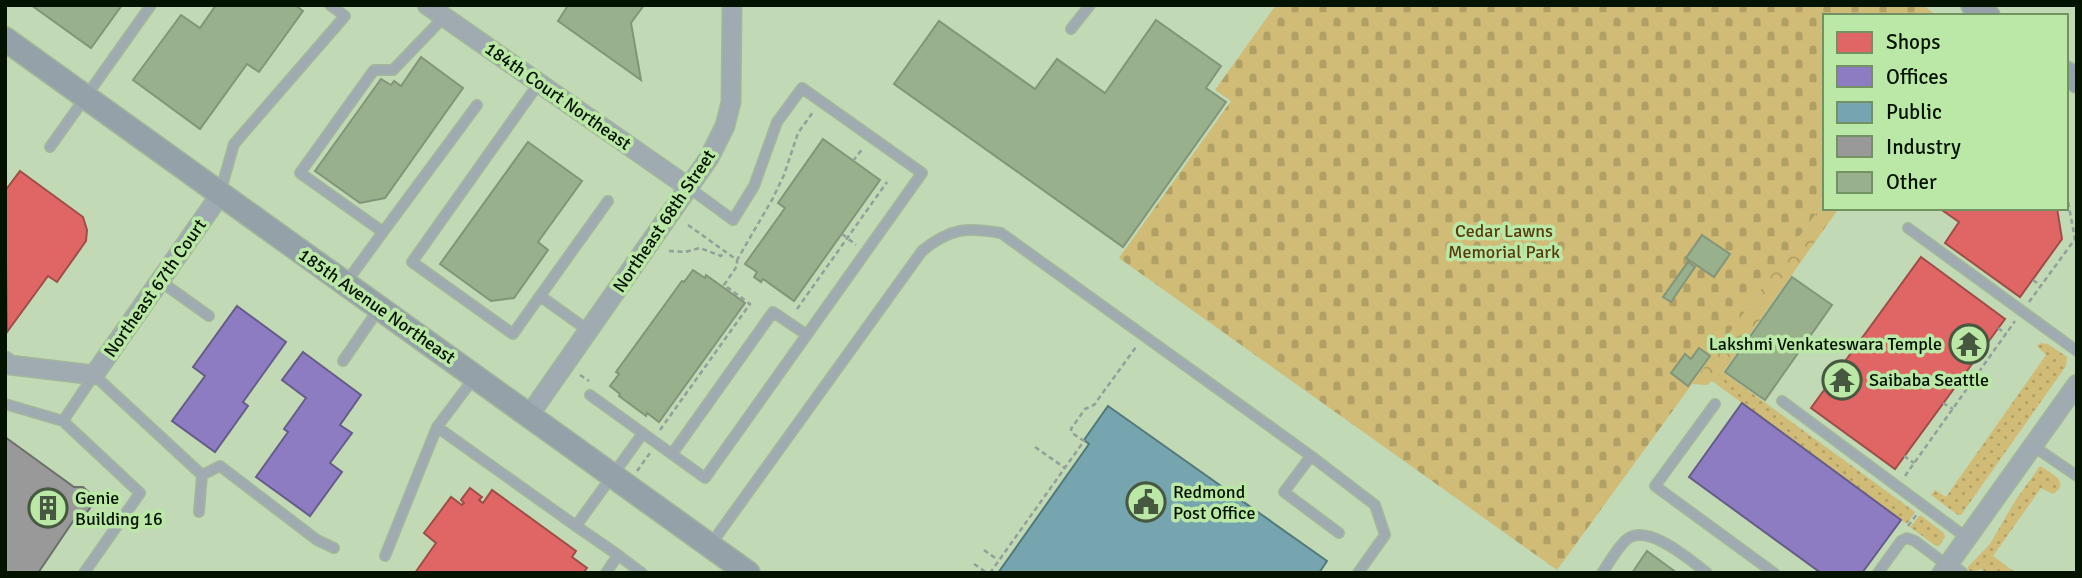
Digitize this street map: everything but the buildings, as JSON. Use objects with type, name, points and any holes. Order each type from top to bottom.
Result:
[{"type":"street","name":"184th Court Northeast","points":[[427,5],[688,187]]},
{"type":"street","name":"Northeast 68th Street","points":[[530,414],[709,158],[725,125],[731,102],[732,5]]},
{"type":"street","name":"185th Avenue Northeast","points":[[5,39],[530,414],[710,545],[741,571]]},
{"type":"street","name":"Northeast 67th Court","points":[[5,361],[10,365],[94,375],[220,195]]},
{"type":"street","points":[[1950,568],[1967,538],[2077,384]]},
{"type":"lane","points":[[50,147],[151,5]]},
{"type":"lane","points":[[220,195],[234,144],[345,16],[330,5]]},
{"type":"lane","points":[[1071,29],[1090,5]]},
{"type":"lane","points":[[383,232],[300,173],[374,70],[393,70],[443,17]]},
{"type":"lane","points":[[539,83],[412,262],[513,334],[608,201]]},
{"type":"lane","points":[[590,395],[705,478],[922,173],[802,88],[778,122],[754,186],[733,220],[688,187]]},
{"type":"lane","points":[[345,284],[477,105]]},
{"type":"lane","points":[[1908,228],[2077,351]]},
{"type":"lane","points":[[710,545],[922,251],[940,237],[962,230],[983,230],[1001,233],[1376,505],[1384,535],[1357,573]]},
{"type":"lane","points":[[160,281],[209,316]]},
{"type":"lane","points":[[540,296],[589,331]]},
{"type":"lane","points":[[343,361],[379,308]]},
{"type":"lane","points":[[673,453],[773,312],[807,335]]},
{"type":"lane","points":[[63,421],[94,375],[202,475]]},
{"type":"lane","points":[[385,556],[437,427],[475,376]]},
{"type":"lane","points":[[1782,401],[1967,538]]},
{"type":"lane","points":[[5,404],[63,421],[140,493],[84,573]]},
{"type":"lane","points":[[1714,404],[1655,486],[1774,573]]},
{"type":"lane","points":[[437,427],[642,573]]},
{"type":"lane","points":[[576,526],[643,433]]},
{"type":"lane","points":[[2033,446],[2077,476]]},
{"type":"lane","points":[[1311,456],[1284,492],[1339,533]]},
{"type":"lane","points":[[202,475],[220,466],[317,540],[334,548]]},
{"type":"lane","points":[[199,512],[202,475]]},
{"type":"lane","points":[[1602,573],[1626,539],[1635,535],[1651,537],[1672,547],[1707,573]]},
{"type":"lane","points":[[1878,573],[1899,544],[1908,538],[1950,568]]},
{"type":"lane","points":[[606,573],[618,555]]},
{"type":"path","points":[[1757,6],[1763,5]]},
{"type":"path","points":[[853,161],[871,137]]},
{"type":"path","points":[[797,309],[887,182]]},
{"type":"path","points":[[2028,304],[2075,239],[2068,206]]},
{"type":"path","points":[[842,234],[866,252]]},
{"type":"path","points":[[669,251],[680,253],[700,248],[721,256],[724,251]]},
{"type":"path","points":[[658,431],[750,304],[724,285],[737,266],[737,260]]},
{"type":"path","points":[[2032,280],[2041,286]]},
{"type":"path","points":[[1897,487],[2017,320]]},
{"type":"path","points":[[1997,328],[2006,334]]},
{"type":"path","points":[[974,564],[988,573],[999,560],[1084,441],[1072,433],[1071,429],[1085,409],[1094,405],[1138,344]]},
{"type":"path","points":[[580,375],[597,387]]},
{"type":"path","points":[[1962,377],[1971,383]]},
{"type":"path","points":[[1943,402],[1952,409]]},
{"type":"path","points":[[1035,447],[1065,468]]},
{"type":"path","points":[[1904,456],[1914,463]]},
{"type":"path","points":[[637,472],[645,460]]},
{"type":"path","points":[[1908,538],[1906,529],[1923,506]]},
{"type":"path","points":[[984,550],[999,560]]},
{"type":"green space","name":"Cedar Lawns Memorial Park","points":[[1276,5],[1923,5],[1934,14],[1823,14],[1823,204],[1557,570],[1119,258],[1231,101],[1215,90]]},
{"type":"green space","points":[[1823,204],[1823,210],[1838,210],[1723,372],[1707,385],[1692,384]]},
{"type":"green space","points":[[2041,343],[2048,344],[2067,357],[2066,366],[1961,515],[1958,515],[1931,495],[1935,490],[1946,497],[2046,355],[2037,346]]},
{"type":"green space","points":[[1723,372],[1915,512],[1907,524],[1712,381]]},
{"type":"green space","points":[[2040,466],[2058,478],[2058,490],[2053,494],[2041,488],[1993,556],[2016,573],[1987,573],[1981,569],[1969,573],[1968,567],[1990,544],[2015,501]]},
{"type":"green space","points":[[1920,515],[1944,533],[1945,537],[1939,546],[1910,527]]},
{"type":"place","name":"Lakshmi Venkateswara Temple","points":[[1969,344]]},
{"type":"place","name":"Saibaba Seattle","points":[[1842,380]]},
{"type":"place","name":"Redmond Post Office","points":[[1146,502]]},
{"type":"place","name":"Genie Building 16","points":[[48,508]]}]
